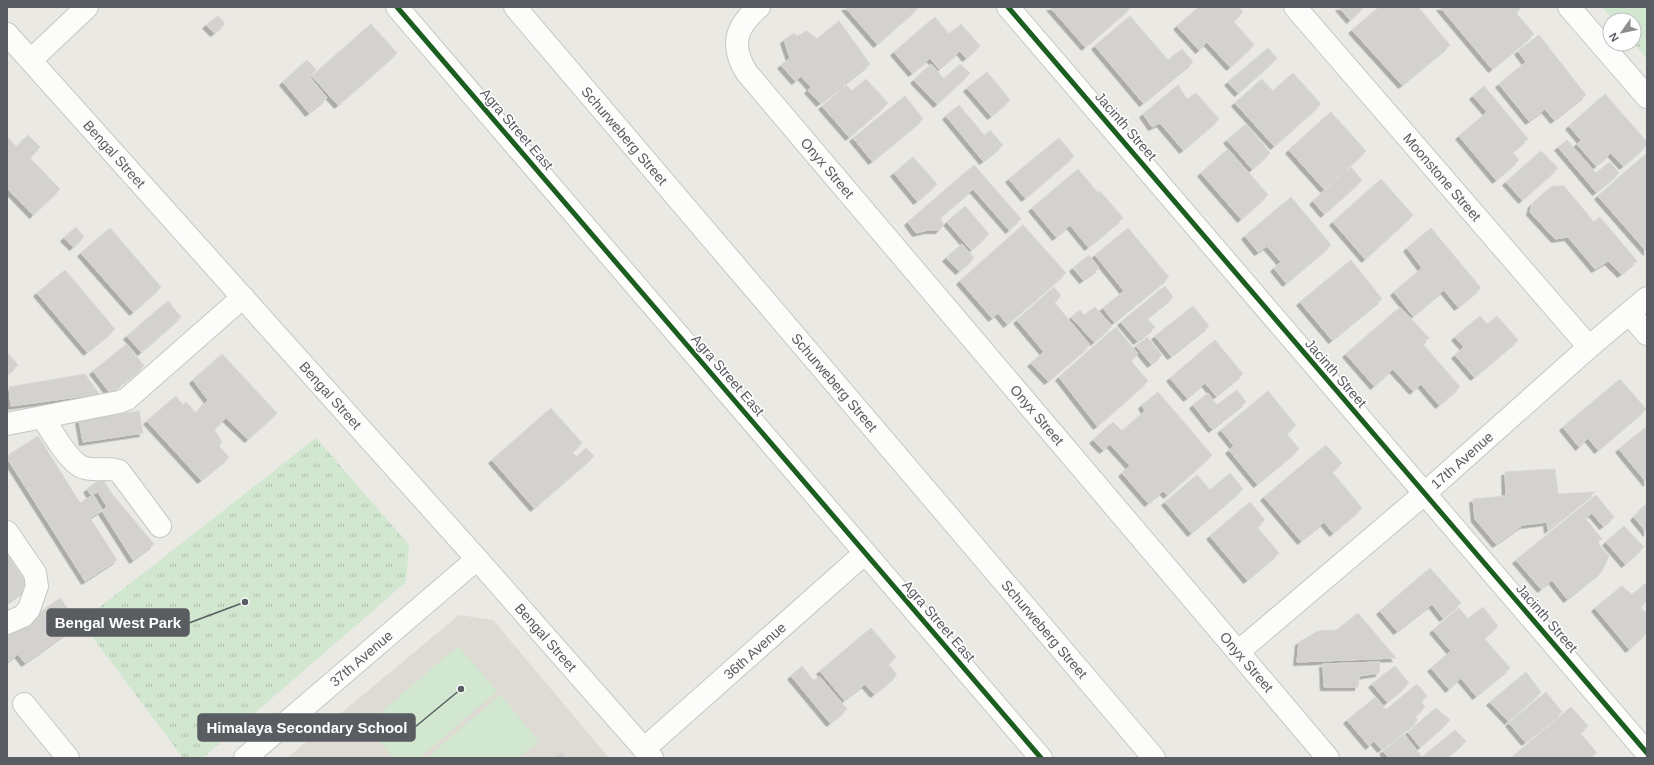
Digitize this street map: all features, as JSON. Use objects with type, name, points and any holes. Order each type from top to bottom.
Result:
[{"type":"street","points":[[30,60],[87,7]]},
{"type":"street","name":"Agra Street East","points":[[397,7],[1041,758]]},
{"type":"street","name":"Schurweberg Street","points":[[515,7],[1154,758]]},
{"type":"street","name":"Onyx Street","points":[[759,7],[749,16],[739,29],[736,46],[739,61],[746,73],[1328,758]]},
{"type":"street","name":"Jacinth Street","points":[[1008,7],[1647,753]]},
{"type":"street","name":"Moonstone Street","points":[[1295,7],[1589,347]]},
{"type":"street","points":[[1569,7],[1647,97]]},
{"type":"street","name":"Bengal Street","points":[[7,34],[477,559],[648,753]]},
{"type":"street","points":[[7,424],[43,418],[127,399],[243,297]]},
{"type":"street","name":"17th Avenue","points":[[1238,652],[1424,494],[1589,347],[1647,298]]},
{"type":"street","points":[[1630,313],[1647,334]]},
{"type":"street","points":[[43,418],[74,462],[85,468],[111,468],[119,471],[160,526]]},
{"type":"street","points":[[7,532],[35,573],[37,586],[29,609],[23,616],[7,623]]},
{"type":"street","name":"36th Avenue","points":[[648,753],[865,553]]},
{"type":"street","name":"37th Avenue","points":[[245,758],[477,559]]},
{"type":"street","points":[[24,704],[68,758]]},
{"type":"shaded area","points":[[459,615],[493,620],[609,758],[287,758]]},
{"type":"green space","points":[[1602,7],[1647,7],[1647,59],[1641,52],[1642,12],[1606,12]]},
{"type":"green space","points":[[316,438],[409,545],[406,582],[203,758],[183,758],[81,622]]},
{"type":"green space","points":[[458,646],[497,691],[419,758],[394,758],[366,725]]},
{"type":"green space","points":[[500,695],[539,741],[519,758],[427,758]]},
{"type":"building","points":[[845,7],[919,7],[877,44]]},
{"type":"building","points":[[1050,7],[1131,7],[1085,47]]},
{"type":"building","points":[[1199,7],[1239,7],[1243,12],[1233,21],[1254,45],[1230,67],[1207,42],[1199,50],[1177,26]]},
{"type":"building","points":[[1339,7],[1364,7],[1350,20]]},
{"type":"building","points":[[1379,7],[1418,7],[1450,45],[1402,85],[1352,30]]},
{"type":"building","points":[[1440,7],[1520,7],[1521,8],[1516,13],[1534,34],[1492,69]]},
{"type":"building","points":[[218,16],[225,24],[214,33],[206,25]]},
{"type":"building","points":[[1130,16],[1168,60],[1182,49],[1193,62],[1143,103],[1095,46]]},
{"type":"building","points":[[935,17],[949,34],[961,24],[980,46],[966,58],[960,51],[939,69],[930,58],[912,73],[894,52]]},
{"type":"building","points":[[839,21],[870,64],[820,103],[808,90],[811,87],[801,76],[795,81],[781,65],[790,58],[784,40],[794,33],[797,36],[807,31],[817,39]]},
{"type":"building","points":[[371,24],[397,53],[338,105],[312,76]]},
{"type":"building","points":[[1539,35],[1586,95],[1554,120],[1545,109],[1529,121],[1499,84],[1526,62],[1518,51]]},
{"type":"building","points":[[1268,48],[1277,58],[1238,93],[1228,82]]},
{"type":"building","points":[[307,60],[316,70],[309,76],[327,98],[309,113],[283,82]]},
{"type":"building","points":[[931,64],[944,79],[960,64],[970,73],[937,104],[914,80]]},
{"type":"building","points":[[987,72],[1010,100],[991,116],[967,88]]},
{"type":"building","points":[[1293,73],[1321,104],[1274,146],[1235,103],[1262,79],[1273,91]]},
{"type":"building","points":[[866,79],[888,103],[849,137],[822,106],[846,85],[852,91]]},
{"type":"building","points":[[1178,85],[1187,99],[1196,93],[1219,119],[1183,150],[1160,123],[1152,127],[1143,114]]},
{"type":"building","points":[[1484,86],[1528,139],[1512,152],[1519,160],[1496,180],[1459,136],[1487,112],[1473,96]]},
{"type":"building","points":[[1605,94],[1647,142],[1647,145],[1623,166],[1611,153],[1596,166],[1577,144],[1581,140],[1569,126]]},
{"type":"building","points":[[905,96],[923,119],[872,161],[853,138]]},
{"type":"building","points":[[959,105],[985,136],[990,130],[1003,145],[983,161],[946,116]]},
{"type":"building","points":[[1331,112],[1366,151],[1324,189],[1289,150]]},
{"type":"building","points":[[1246,124],[1270,153],[1252,169],[1227,140]]},
{"type":"building","points":[[28,135],[40,147],[30,158],[60,189],[33,215],[7,188],[7,137],[17,147]]},
{"type":"building","points":[[1059,138],[1074,156],[1025,198],[1009,179]]},
{"type":"building","points":[[1567,140],[1596,173],[1610,162],[1619,173],[1596,192],[1558,147]]},
{"type":"building","points":[[1228,149],[1268,195],[1241,219],[1201,173]]},
{"type":"building","points":[[1541,151],[1558,168],[1522,200],[1506,182]]},
{"type":"building","points":[[1647,153],[1647,252],[1598,196]]},
{"type":"building","points":[[913,157],[937,184],[917,201],[894,173]]},
{"type":"building","points":[[974,165],[1021,219],[1009,230],[973,189],[940,217],[944,225],[939,230],[928,230],[916,233],[908,222]]},
{"type":"building","points":[[1351,167],[1362,180],[1324,214],[1313,201]]},
{"type":"building","points":[[1078,169],[1098,193],[1100,191],[1123,218],[1088,247],[1070,225],[1056,237],[1032,208]]},
{"type":"building","points":[[1381,179],[1413,215],[1365,259],[1333,222]]},
{"type":"building","points":[[1552,186],[1564,186],[1594,222],[1600,217],[1637,261],[1621,274],[1608,261],[1595,269],[1568,237],[1555,239],[1530,212],[1532,204]]},
{"type":"building","points":[[1291,197],[1331,245],[1286,283],[1274,268],[1281,262],[1267,246],[1258,252],[1245,236]]},
{"type":"building","points":[[965,206],[989,234],[971,250],[947,222]]},
{"type":"building","points":[[1023,225],[1066,273],[1007,324],[998,313],[992,318],[960,281]]},
{"type":"building","points":[[76,227],[84,237],[73,247],[64,238]]},
{"type":"building","points":[[110,228],[161,287],[133,312],[81,253]]},
{"type":"building","points":[[1128,228],[1169,277],[1114,322],[1103,308],[1124,291],[1095,255]]},
{"type":"building","points":[[1431,228],[1481,288],[1458,307],[1444,290],[1413,316],[1394,292],[1422,268],[1407,248]]},
{"type":"building","points":[[962,244],[974,258],[959,271],[946,258]]},
{"type":"building","points":[[1089,255],[1099,268],[1083,280],[1073,268]]},
{"type":"building","points":[[1351,260],[1382,299],[1332,340],[1300,302]]},
{"type":"building","points":[[65,270],[115,329],[87,352],[37,293]]},
{"type":"building","points":[[1165,286],[1173,297],[1147,318],[1155,327],[1137,341],[1121,322]]},
{"type":"building","points":[[1054,287],[1061,296],[1054,302],[1090,345],[1048,381],[1031,363],[1044,352],[1017,320]]},
{"type":"building","points":[[168,301],[181,317],[141,352],[127,336]]},
{"type":"building","points":[[1193,306],[1209,326],[1171,356],[1155,336]]},
{"type":"building","points":[[1095,307],[1112,326],[1094,342],[1071,317],[1080,310],[1084,315]]},
{"type":"building","points":[[1400,307],[1429,338],[1422,343],[1460,387],[1439,405],[1421,384],[1413,391],[1393,369],[1374,386],[1346,354]]},
{"type":"building","points":[[1480,316],[1487,324],[1497,316],[1518,340],[1474,377],[1455,355],[1464,347],[1455,337]]},
{"type":"building","points":[[1116,327],[1138,354],[1131,361],[1148,381],[1097,426],[1059,377]]},
{"type":"building","points":[[1147,337],[1162,355],[1151,364],[1136,346]]},
{"type":"building","points":[[1215,340],[1243,374],[1216,396],[1205,383],[1187,398],[1170,378]]},
{"type":"building","points":[[127,344],[144,366],[110,393],[93,371]]},
{"type":"building","points":[[7,352],[18,365],[7,374]]},
{"type":"building","points":[[222,354],[277,413],[248,439],[226,418],[214,429],[222,442],[219,446],[229,457],[201,480],[147,421],[176,396],[183,405],[186,402],[196,413],[208,400],[193,380]]},
{"type":"building","points":[[85,374],[99,394],[11,406],[9,387]]},
{"type":"building","points":[[1620,379],[1646,409],[1598,450],[1588,438],[1579,447],[1563,427]]},
{"type":"building","points":[[1237,390],[1246,402],[1212,429],[1193,405],[1208,393],[1217,405]]},
{"type":"building","points":[[1268,391],[1296,425],[1286,433],[1299,449],[1257,484],[1229,450],[1234,446],[1221,430]]},
{"type":"building","points":[[1158,392],[1212,455],[1167,495],[1163,491],[1148,503],[1122,473],[1130,466],[1110,444],[1103,450],[1093,440],[1113,422],[1122,431],[1145,411],[1142,405]]},
{"type":"building","points":[[551,408],[582,443],[572,452],[577,457],[586,448],[594,456],[534,508],[492,460]]},
{"type":"building","points":[[139,411],[143,433],[83,442],[79,420]]},
{"type":"building","points":[[1647,426],[1647,483],[1619,449]]},
{"type":"building","points":[[38,436],[80,503],[93,495],[102,510],[90,518],[117,560],[85,581],[7,458],[7,456]]},
{"type":"building","points":[[1326,445],[1342,463],[1332,472],[1362,508],[1333,533],[1324,522],[1301,541],[1264,497]]},
{"type":"building","points":[[1555,469],[1558,494],[1595,492],[1548,530],[1547,522],[1523,525],[1496,544],[1475,519],[1473,499],[1506,496],[1505,472]]},
{"type":"building","points":[[1230,473],[1243,489],[1191,533],[1165,502],[1197,475],[1210,490]]},
{"type":"building","points":[[102,478],[112,494],[154,544],[133,560],[102,511],[107,507],[98,492],[91,495],[87,489]]},
{"type":"building","points":[[1596,495],[1614,517],[1603,526],[1592,513],[1585,518],[1602,539],[1597,542],[1609,556],[1602,571],[1567,599],[1552,580],[1541,589],[1516,560]]},
{"type":"building","points":[[1250,502],[1265,520],[1257,527],[1279,553],[1247,580],[1210,536]]},
{"type":"building","points":[[1647,503],[1647,533],[1634,517]]},
{"type":"building","points":[[1624,526],[1644,547],[1625,564],[1606,542]]},
{"type":"building","points":[[7,554],[29,587],[7,603]]},
{"type":"building","points":[[1430,568],[1461,603],[1443,618],[1432,604],[1397,631],[1380,611]]},
{"type":"building","points":[[1647,582],[1647,601],[1640,607],[1647,614],[1647,633],[1629,649],[1595,608],[1622,586],[1632,595]]},
{"type":"building","points":[[60,598],[79,624],[25,663],[18,654],[7,663],[7,636]]},
{"type":"building","points":[[1483,607],[1498,626],[1484,638],[1510,668],[1476,696],[1461,678],[1449,689],[1431,668],[1451,651],[1433,630],[1459,608],[1468,619]]},
{"type":"building","points":[[1358,613],[1396,658],[1297,662],[1299,642],[1318,631],[1337,630]]},
{"type":"building","points":[[871,628],[896,657],[888,664],[897,675],[874,694],[865,684],[844,700],[820,671]]},
{"type":"building","points":[[1380,662],[1379,673],[1359,676],[1358,687],[1324,687],[1323,664]]},
{"type":"building","points":[[802,666],[814,681],[819,676],[847,709],[830,723],[791,676]]},
{"type":"building","points":[[1395,666],[1409,683],[1387,702],[1372,684]]},
{"type":"building","points":[[1526,672],[1541,692],[1508,721],[1490,702]]},
{"type":"building","points":[[1417,684],[1427,696],[1421,701],[1425,707],[1415,716],[1418,720],[1381,749],[1374,741],[1369,746],[1347,720],[1376,697],[1386,710]]},
{"type":"building","points":[[1546,692],[1562,712],[1525,742],[1509,723]]},
{"type":"building","points":[[1571,707],[1588,726],[1580,733],[1597,753],[1591,758],[1511,758]]},
{"type":"building","points":[[1436,708],[1450,720],[1420,747],[1408,732]]},
{"type":"building","points":[[1455,730],[1466,741],[1446,758],[1389,758],[1383,751],[1404,734],[1422,757]]},
{"type":"building","points":[[561,752],[566,758],[554,758]]},
{"type":"cycle path","points":[[397,7],[1041,758]]},
{"type":"cycle path","points":[[1008,7],[1647,753]]},
{"type":"place","name":"Bengal West Park","points":[[245,602]]},
{"type":"place","name":"Himalaya Secondary School","points":[[461,689]]}]
